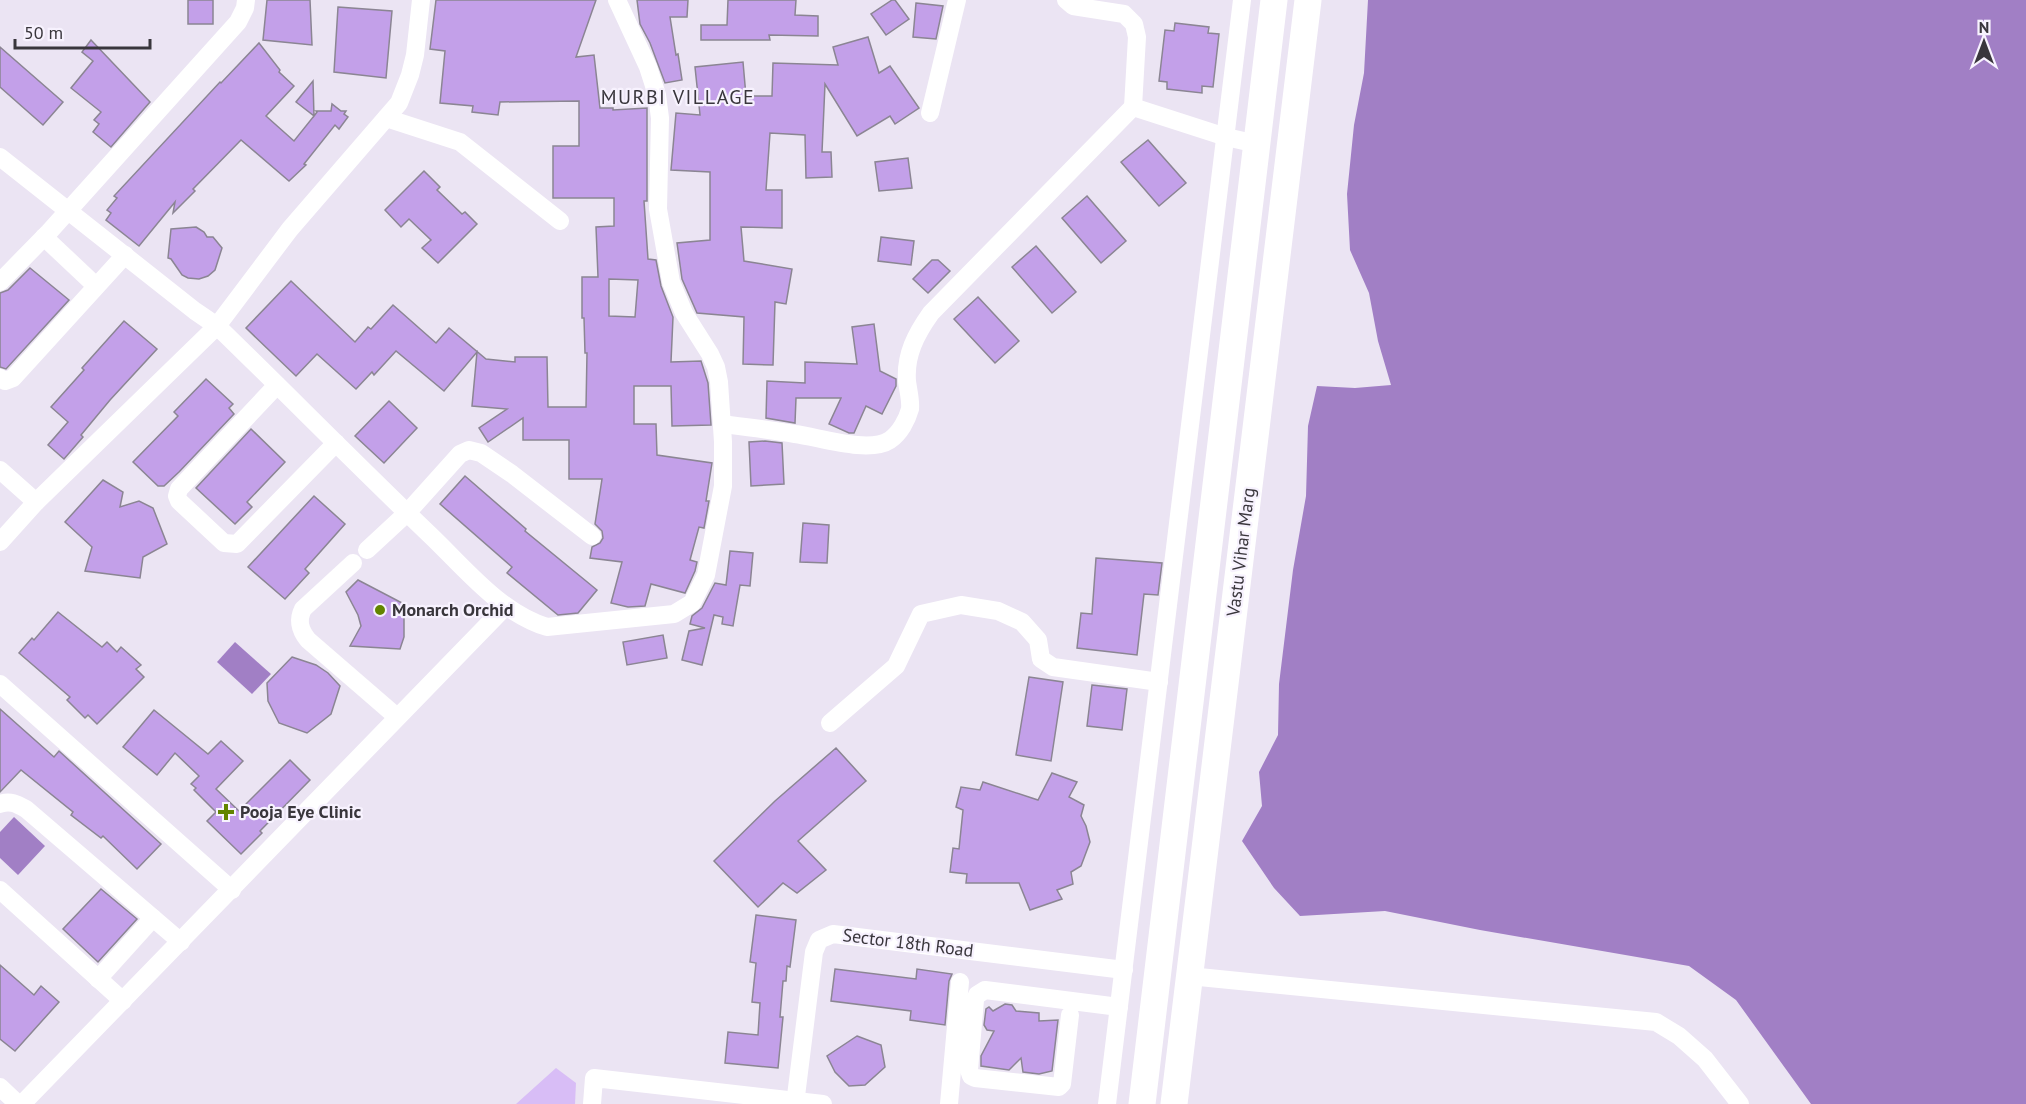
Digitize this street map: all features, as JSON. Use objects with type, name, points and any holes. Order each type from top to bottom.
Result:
[{"type":"main road","name":"Vastu Vihar Marg","points":[[1142,1104],[1274,0]]},
{"type":"main road","name":"Vastu Vihar Marg","points":[[1174,1104],[1308,0]]},
{"type":"street","points":[[0,542],[36,502],[217,326],[290,229],[399,103],[415,55],[421,0]]},
{"type":"street","points":[[0,157],[217,326],[505,607],[530,622],[547,627],[674,614],[692,603],[706,575],[717,525],[723,486],[719,382],[710,354],[684,314],[671,282],[658,209],[660,118],[657,95],[648,67],[617,0]]},
{"type":"street","points":[[930,112],[957,0]]},
{"type":"street","points":[[722,424],[798,434],[852,445],[874,444],[890,440],[904,424],[910,407],[907,379],[910,355],[916,334],[931,313],[1133,107],[1137,37],[1134,24],[1124,14],[1072,6],[1066,0]]},
{"type":"street","points":[[1107,1104],[1242,0]]},
{"type":"street","points":[[0,282],[44,237],[238,22],[250,1]]},
{"type":"street","points":[[1133,107],[1226,137],[1257,144]]},
{"type":"street","points":[[387,118],[460,142],[560,221]]},
{"type":"street","points":[[44,237],[96,286]]},
{"type":"street","points":[[0,378],[5,381],[13,378],[125,255]]},
{"type":"street","points":[[277,385],[178,489],[178,501],[224,543],[237,544],[336,444]]},
{"type":"street","points":[[367,549],[407,513],[460,454],[469,450],[481,453],[512,474],[592,536]]},
{"type":"street","points":[[0,470],[36,502]]},
{"type":"street","points":[[353,563],[303,609],[299,616],[299,623],[308,640],[397,717]]},
{"type":"street","points":[[830,723],[896,666],[921,614],[962,605],[998,611],[1022,622],[1038,640],[1041,658],[1053,667],[1159,682]]},
{"type":"street","points":[[0,1087],[20,1104],[232,890],[505,607]]},
{"type":"street","points":[[0,684],[232,890]]},
{"type":"street","points":[[0,804],[14,803],[26,809],[181,942]]},
{"type":"street","points":[[0,890],[123,1001]]},
{"type":"street","points":[[98,979],[153,918]]},
{"type":"street","name":"Sector 18th Road","points":[[795,1102],[814,952],[819,940],[833,934],[1124,970]]},
{"type":"street","points":[[1189,976],[1656,1022],[1679,1036],[1705,1059],[1740,1104]]},
{"type":"street","points":[[949,1104],[960,982]]},
{"type":"street","points":[[1070,1015],[1062,1084],[1059,1088],[971,1076],[969,1070],[975,1000],[980,992],[985,990],[1119,1007]]},
{"type":"street","points":[[592,1104],[594,1078],[823,1104]]},
{"type":"shaded area","points":[[1368,0],[2026,0],[2026,1104],[1811,1104],[1736,1000],[1689,966],[1385,911],[1300,916],[1274,888],[1242,841],[1262,806],[1259,772],[1278,735],[1279,684],[1293,570],[1306,496],[1308,426],[1317,386],[1355,388],[1391,385],[1378,341],[1369,293],[1350,250],[1347,194],[1354,125],[1364,73]]},
{"type":"shaded area","points":[[235,642],[271,674],[252,694],[217,662]]},
{"type":"shaded area","points":[[14,817],[45,846],[18,875],[0,858],[0,832]]},
{"type":"shaded area","points":[[556,1068],[576,1083],[575,1104],[516,1104]]},
{"type":"building","points":[[188,0],[213,0],[213,24],[188,24]]},
{"type":"building","points":[[267,0],[310,0],[312,45],[263,40]]},
{"type":"building","points":[[436,0],[596,0],[576,57],[594,55],[600,108],[613,108],[613,110],[647,108],[647,201],[644,201],[648,259],[656,260],[661,286],[673,317],[671,362],[701,361],[708,383],[711,425],[672,426],[671,386],[634,386],[634,424],[656,424],[657,455],[712,463],[704,528],[699,527],[690,560],[697,562],[685,593],[651,584],[645,606],[628,607],[611,603],[622,562],[590,558],[592,547],[600,543],[603,538],[602,531],[595,524],[602,479],[569,479],[569,440],[523,440],[523,418],[488,442],[479,428],[507,409],[472,406],[477,352],[444,391],[396,351],[374,375],[372,372],[356,389],[317,354],[296,376],[246,328],[291,281],[355,342],[368,327],[371,329],[393,305],[436,343],[449,328],[486,359],[515,362],[515,357],[547,357],[548,407],[586,407],[587,353],[585,353],[584,318],[582,318],[582,277],[598,277],[596,227],[614,226],[614,198],[553,198],[553,146],[579,146],[579,101],[500,102],[498,115],[472,112],[473,106],[440,103],[445,51],[430,49]],"holes":[[[609,279],[638,280],[635,317],[609,316]]]},
{"type":"building","points":[[637,0],[688,0],[687,17],[670,17],[682,80],[665,83],[640,24]]},
{"type":"building","points":[[728,0],[796,0],[795,15],[818,16],[818,36],[769,35],[770,40],[701,40],[701,25],[727,25]]},
{"type":"building","points":[[895,0],[909,19],[886,35],[871,14]]},
{"type":"building","points":[[916,3],[943,6],[936,39],[913,37]]},
{"type":"building","points":[[338,7],[392,11],[386,78],[334,72]]},
{"type":"building","points":[[1175,23],[1209,27],[1208,33],[1219,34],[1213,87],[1202,86],[1202,93],[1167,89],[1167,82],[1159,81],[1165,30],[1174,31]]},
{"type":"building","points":[[868,37],[879,73],[890,66],[919,108],[895,124],[890,116],[857,136],[825,84],[822,152],[831,152],[832,177],[806,178],[805,135],[770,133],[766,190],[782,190],[782,228],[741,227],[744,261],[792,269],[786,304],[775,302],[773,365],[743,364],[744,317],[697,313],[682,279],[677,243],[710,240],[710,172],[671,170],[676,113],[700,115],[695,67],[743,62],[746,96],[772,96],[773,63],[838,65],[833,47]]},
{"type":"building","points":[[91,40],[150,102],[111,147],[93,132],[99,124],[94,120],[101,112],[71,88],[93,61],[82,52]]},
{"type":"building","points":[[259,43],[280,70],[279,72],[294,86],[266,116],[294,141],[316,111],[331,111],[332,104],[341,111],[346,111],[344,114],[348,117],[339,129],[335,125],[304,164],[306,165],[289,181],[241,140],[173,213],[175,202],[139,246],[106,220],[111,213],[107,210],[117,198],[114,196]]},
{"type":"building","points":[[0,47],[63,102],[43,125],[0,87]]},
{"type":"building","points":[[313,81],[314,116],[296,102]]},
{"type":"building","points":[[1148,140],[1186,183],[1159,206],[1121,162]]},
{"type":"building","points":[[908,158],[912,188],[879,191],[875,162]]},
{"type":"building","points":[[424,171],[440,187],[437,190],[462,214],[465,212],[477,224],[438,263],[422,248],[431,240],[409,219],[401,227],[385,210]]},
{"type":"building","points":[[1087,196],[1126,241],[1101,263],[1062,218]]},
{"type":"building","points":[[196,227],[207,237],[213,237],[222,248],[215,270],[199,279],[182,275],[168,258],[171,229]]},
{"type":"building","points":[[881,237],[914,241],[911,265],[878,261]]},
{"type":"building","points":[[1036,246],[1076,292],[1052,313],[1012,267]]},
{"type":"building","points":[[932,260],[938,260],[950,271],[928,293],[913,279]]},
{"type":"building","points":[[30,268],[69,300],[6,369],[0,367],[0,293],[8,290]]},
{"type":"building","points":[[978,297],[1019,341],[995,363],[954,319]]},
{"type":"building","points":[[124,321],[157,349],[110,400],[64,459],[48,445],[68,422],[51,407]]},
{"type":"building","points":[[874,324],[880,371],[896,379],[896,386],[882,414],[866,406],[854,433],[849,433],[829,424],[841,398],[796,398],[795,423],[766,418],[767,381],[805,383],[805,362],[857,364],[852,327]]},
{"type":"building","points":[[206,379],[233,404],[229,408],[234,414],[179,472],[164,486],[158,486],[133,462],[178,416],[174,412]]},
{"type":"building","points":[[389,401],[417,428],[384,463],[355,436]]},
{"type":"building","points":[[251,429],[285,462],[247,502],[252,507],[235,524],[196,488]]},
{"type":"building","points":[[749,442],[782,443],[784,484],[751,486]]},
{"type":"building","points":[[465,476],[526,529],[525,531],[597,590],[578,613],[558,615],[507,573],[512,567],[440,504]]},
{"type":"building","points":[[103,480],[123,492],[120,507],[139,501],[153,508],[167,544],[143,557],[140,578],[85,571],[92,547],[65,522]]},
{"type":"building","points":[[314,496],[345,524],[305,569],[309,573],[285,599],[248,567]]},
{"type":"building","points":[[803,523],[829,525],[827,563],[800,562]]},
{"type":"building","points":[[730,551],[753,553],[750,586],[740,585],[733,626],[722,624],[723,617],[714,615],[702,665],[682,660],[689,631],[705,628],[690,624],[692,616],[702,608],[715,583],[726,585]]},
{"type":"building","points":[[1096,558],[1162,563],[1158,595],[1144,594],[1137,655],[1077,648],[1081,613],[1092,614]]},
{"type":"building","name":"Monarch Orchid","points":[[358,580],[404,604],[404,637],[400,649],[350,646],[361,626],[346,592]]},
{"type":"building","points":[[58,612],[102,647],[107,642],[117,652],[121,647],[141,665],[136,669],[144,677],[97,724],[88,715],[85,718],[67,700],[70,697],[19,653],[32,638],[34,640]]},
{"type":"building","points":[[663,635],[667,658],[627,665],[623,642]]},
{"type":"building","points":[[292,657],[316,665],[328,673],[340,686],[331,714],[307,733],[279,723],[268,701],[267,683]]},
{"type":"building","points":[[1029,677],[1063,682],[1051,761],[1016,755]]},
{"type":"building","points":[[1092,685],[1127,689],[1122,730],[1087,726]]},
{"type":"building","points":[[0,709],[54,757],[59,751],[161,844],[137,869],[103,836],[101,838],[71,815],[73,812],[21,770],[0,792]]},
{"type":"building","points":[[154,710],[208,754],[221,741],[243,761],[216,789],[239,811],[290,760],[310,780],[241,854],[207,821],[216,812],[191,784],[199,776],[175,753],[157,775],[123,747]]},
{"type":"building","points":[[836,748],[866,781],[798,841],[826,870],[797,893],[783,883],[758,907],[714,861],[775,801]]},
{"type":"building","points":[[1052,773],[1077,782],[1069,797],[1084,805],[1081,816],[1090,842],[1081,866],[1071,872],[1073,884],[1057,890],[1062,899],[1030,910],[1019,883],[966,883],[967,874],[950,872],[953,848],[959,849],[963,810],[956,807],[961,787],[980,790],[983,782],[1038,800]]},
{"type":"building","points":[[101,889],[137,919],[98,962],[63,929]]},
{"type":"building","points":[[756,915],[796,920],[790,967],[787,966],[786,981],[783,981],[780,1017],[783,1017],[778,1068],[725,1063],[728,1032],[758,1035],[760,1003],[752,1002],[756,963],[750,962]]},
{"type":"building","points":[[0,965],[34,995],[41,986],[59,1002],[15,1051],[0,1039]]},
{"type":"building","points":[[835,969],[916,979],[917,969],[952,974],[949,981],[945,1025],[910,1020],[911,1011],[831,1001]]},
{"type":"building","points":[[1005,1004],[1012,1005],[1016,1011],[1039,1013],[1039,1021],[1058,1020],[1052,1071],[1039,1074],[1023,1072],[1021,1058],[1009,1070],[981,1066],[981,1056],[994,1031],[987,1030],[984,1025],[986,1009],[989,1007],[993,1011]]},
{"type":"building","points":[[857,1036],[881,1045],[885,1067],[865,1085],[849,1086],[835,1072],[827,1056]]},
{"type":"place","name":"Monarch Orchid","points":[[380,610]]},
{"type":"place","name":"Pooja Eye Clinic","points":[[226,812]]},
{"type":"district","name":"MURBI VILLAGE","points":[[678,97]]}]
